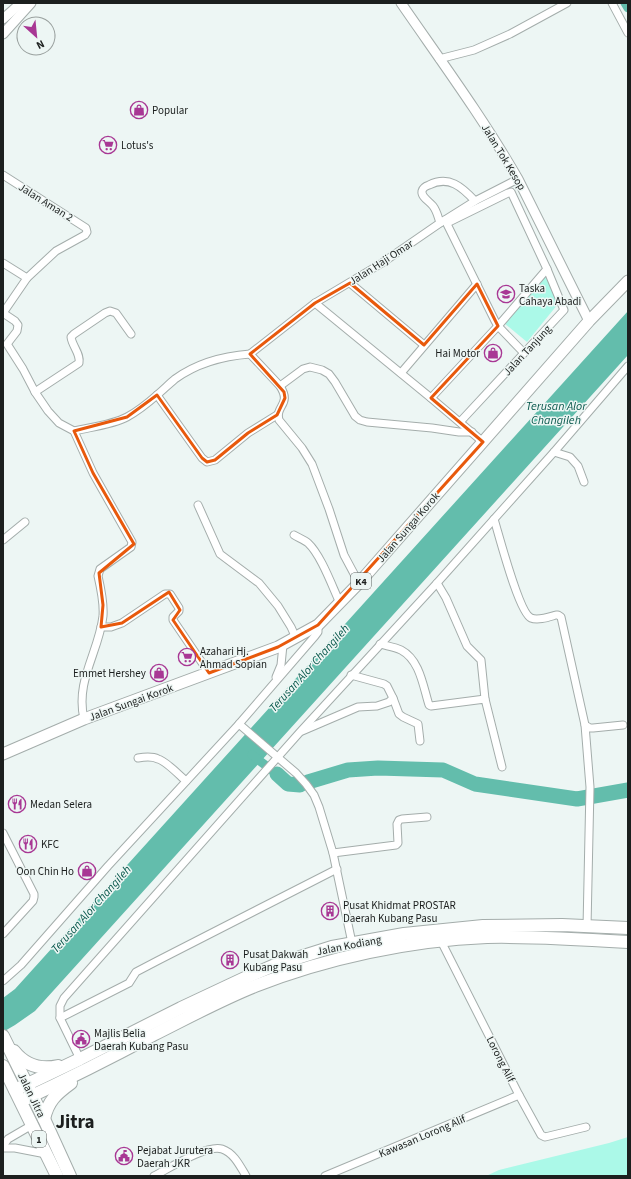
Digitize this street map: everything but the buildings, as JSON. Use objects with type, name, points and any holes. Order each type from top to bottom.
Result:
[{"type":"highway","name":"Jalan Kodiang","points":[[15,1090],[247,977],[275,965],[310,953],[352,943],[404,934],[483,926],[562,925],[628,928]]},
{"type":"highway","name":"Jalan Kodiang","points":[[21,1101],[91,1068],[220,1002],[278,978],[338,960],[392,948],[441,941],[486,937],[573,938],[628,942]]},
{"type":"highway","points":[[4,1038],[25,1062],[34,1067],[53,1068],[76,1061]]},
{"type":"highway","name":"Jalan Jitra","points":[[4,1038],[70,1176]]},
{"type":"highway","name":"Jalan Jitra","points":[[3,1066],[57,1176]]},
{"type":"highway","points":[[44,1119],[52,1098],[91,1068]]},
{"type":"main road","name":"Jalan Sungai Korok","points":[[3,754],[84,719],[283,645],[318,625],[359,583],[589,321],[628,281]]},
{"type":"street","points":[[3,19],[21,3]]},
{"type":"street","points":[[4,35],[32,3]]},
{"type":"street","name":"Jalan Tok Kesop","points":[[401,3],[496,143],[518,179],[589,321]]},
{"type":"street","points":[[439,59],[474,50],[510,34],[567,3]]},
{"type":"street","points":[[612,3],[628,33]]},
{"type":"street","name":"Jalan Aman 2","points":[[3,175],[86,228],[87,232],[85,235],[56,251],[27,278]]},
{"type":"street","name":"Jalan Haji Omar","points":[[250,354],[315,303],[350,283],[475,201],[518,179]]},
{"type":"street","points":[[475,201],[461,187],[446,181],[438,182],[424,188],[422,191],[444,222],[498,326],[524,352]]},
{"type":"street","points":[[431,398],[498,326],[547,269],[511,192],[444,222]]},
{"type":"street","points":[[3,262],[27,278],[3,313],[15,321],[18,325],[17,331],[7,344],[48,411],[59,423],[74,431],[93,473],[132,542],[131,546],[100,569],[98,573],[104,605],[103,617],[83,684],[82,708],[84,719]]},
{"type":"street","name":"Jalan Tanjung","points":[[460,422],[564,310],[547,269]]},
{"type":"street","points":[[350,283],[424,346]]},
{"type":"street","points":[[401,373],[477,284]]},
{"type":"street","points":[[315,303],[483,442]]},
{"type":"street","points":[[35,392],[79,363],[80,359],[71,337],[105,313],[116,313],[131,334]]},
{"type":"street","points":[[74,431],[114,422],[127,417],[176,379],[195,367],[235,355],[250,354],[284,392],[285,398],[278,415],[278,420],[302,448],[312,464],[344,555],[359,583]]},
{"type":"street","points":[[76,1061],[60,1018],[60,1006],[64,998],[272,763],[275,755],[300,732],[437,583],[554,452],[628,366]]},
{"type":"street","points":[[280,386],[303,369],[310,367],[315,368],[329,374],[355,416],[360,420],[459,432],[472,432]]},
{"type":"street","points":[[157,395],[202,458],[207,462],[215,460],[248,432],[278,415]]},
{"type":"street","points":[[554,452],[570,457],[578,466],[584,482]]},
{"type":"street","points":[[198,505],[220,554],[259,583],[278,606],[296,638]]},
{"type":"street","points":[[494,519],[515,588],[530,618],[535,619],[556,615],[561,617],[585,725],[590,787],[587,927]]},
{"type":"street","points":[[3,540],[26,522]]},
{"type":"street","points":[[294,535],[314,550],[340,603]]},
{"type":"street","points":[[437,583],[446,598],[467,646],[481,660],[485,698],[502,767]]},
{"type":"street","points":[[100,627],[117,626],[165,594],[170,594],[179,608],[179,611],[173,617],[173,620],[209,673]]},
{"type":"street","points":[[4,979],[21,965],[108,866],[239,724],[315,636],[318,632],[318,625]]},
{"type":"street","points":[[380,644],[400,649],[410,656],[417,667],[429,705],[431,706],[485,698]]},
{"type":"street","points":[[274,683],[281,665],[283,645]]},
{"type":"street","points":[[351,675],[387,686],[399,714],[418,723],[420,741]]},
{"type":"street","points":[[300,732],[358,707],[377,706],[389,702],[393,698]]},
{"type":"street","points":[[239,724],[296,773],[314,795],[334,853],[352,943]]},
{"type":"street","points":[[585,725],[590,728],[623,725]]},
{"type":"street","points":[[138,758],[157,758],[186,781]]},
{"type":"street","points":[[334,853],[396,845],[398,843],[397,824],[399,820],[402,818],[427,817]]},
{"type":"street","points":[[3,833],[34,894],[34,898],[3,934]]},
{"type":"street","points":[[60,1018],[129,983],[136,972],[337,869]]},
{"type":"street","name":"Lorong Alif","points":[[441,941],[519,1095],[541,1135],[544,1137],[586,1127]]},
{"type":"street","name":"Kawasan Lorong Alif","points":[[325,1176],[519,1095]]},
{"type":"street","points":[[32,1124],[8,1139],[3,1147],[46,1154]]},
{"type":"street","points":[[154,1176],[199,1152],[215,1148],[221,1148],[232,1155],[246,1176]]},
{"type":"highlighted area","points":[[350,283],[424,345],[477,284],[498,326],[431,398],[483,442],[318,625],[278,647],[209,673],[173,620],[180,610],[169,592],[122,623],[101,627],[103,605],[99,573],[134,544],[93,473],[74,431],[127,417],[157,395],[202,458],[207,462],[215,460],[248,433],[277,415],[285,398],[284,392],[250,354],[315,303]]},
{"type":"shaded area","points":[[546,273],[558,304],[527,342],[504,323]]},
{"type":"shaded area","points":[[628,1137],[628,1176],[486,1176],[499,1170]]},
{"type":"water","name":"Terusan Alor Changileh","points":[[628,311],[628,355],[35,1011],[3,1032],[3,998],[15,989]]},
{"type":"waterway","points":[[625,3],[628,8]]},
{"type":"waterway","points":[[252,755],[277,774]]},
{"type":"waterway","points":[[308,782],[348,770],[378,768],[443,770],[475,784],[577,799],[628,790]]},
{"type":"waterway","points":[[277,774],[288,784],[300,785]]},
{"type":"place","name":"Popular","points":[[139,110]]},
{"type":"place","name":"Lotus's","points":[[108,145]]},
{"type":"place","name":"Taska Cahaya Abadi","points":[[506,294]]},
{"type":"place","name":"Hai Motor","points":[[493,353]]},
{"type":"place","name":"Azahari Hj. Ahmad Sopian","points":[[187,657]]},
{"type":"place","name":"Emmet Hershey","points":[[159,673]]},
{"type":"place","name":"Medan Selera","points":[[17,804]]},
{"type":"place","name":"KFC","points":[[28,844]]},
{"type":"place","name":"Oon Chin Ho","points":[[87,871]]},
{"type":"place","name":"Pusat Khidmat PROSTAR Daerah Kubang Pasu","points":[[330,911]]},
{"type":"place","name":"Pusat Dakwah Kubang Pasu","points":[[230,960]]},
{"type":"place","name":"Majlis Belia Daerah Kubang Pasu","points":[[81,1039]]},
{"type":"place","name":"Pejabat Jurutera Daerah JKR","points":[[124,1156]]},
{"type":"district","name":"Jitra","points":[[75,1121]]}]
